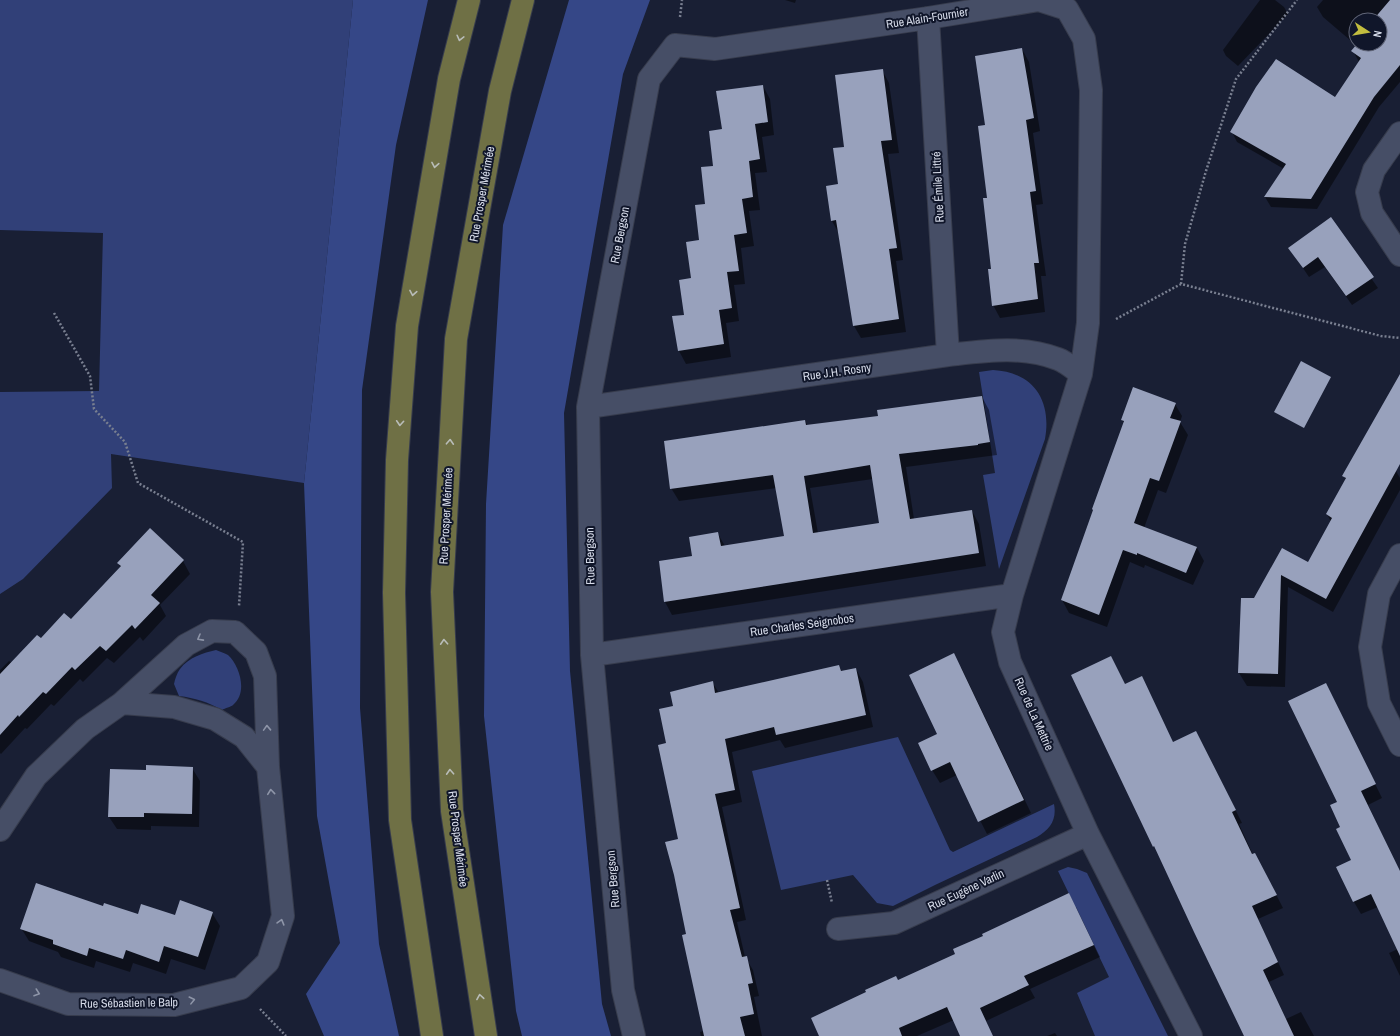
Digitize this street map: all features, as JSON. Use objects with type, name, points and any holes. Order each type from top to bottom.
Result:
[{"type":"main road","points":[[432,1036],[400,820],[394,593],[397,460],[407,326],[449,79],[470,0]]},
{"type":"main road","name":"Rue Prosper Mérimée","points":[[486,1036],[452,810],[442,592],[456,339],[500,91],[523,0]]},
{"type":"street","name":"Rue Alain-Fournier","points":[[649,79],[676,45],[715,48],[928,18],[1039,0],[1067,9],[1084,39],[1091,90],[1088,323],[1081,374]]},
{"type":"street","name":"Rue Émile Littré","points":[[928,18],[948,355]]},
{"type":"street","name":"Rue Bergson","points":[[634,1036],[623,990],[592,655],[588,407],[649,79]]},
{"type":"street","points":[[1400,133],[1374,170],[1367,192],[1372,213],[1400,255]]},
{"type":"street","name":"Rue J.H. Rosny","points":[[588,407],[948,355],[1002,349],[1032,352],[1059,359],[1081,374]]},
{"type":"street","name":"Rue de La Mettrie","points":[[1081,374],[1012,595],[1003,632],[1010,662],[1088,834],[1191,1036]]},
{"type":"street","points":[[1400,556],[1379,594],[1370,647],[1379,702],[1400,745]]},
{"type":"street","name":"Rue Charles Seignobos","points":[[592,655],[1012,595]]},
{"type":"street","points":[[0,830],[36,776],[85,729],[122,704],[186,645],[212,631],[235,632]]},
{"type":"street","name":"Rue Sébastien le Balp","points":[[0,980],[68,1004],[174,1005],[241,988],[268,962],[283,916],[268,767],[265,676],[256,652],[235,632]]},
{"type":"street","points":[[122,704],[174,707],[215,719],[244,737],[268,767]]},
{"type":"street","name":"Rue Eugène Varlin","points":[[838,929],[894,923],[1088,834]]},
{"type":"path","points":[[1181,284],[1185,244],[1206,171],[1236,79],[1298,0]]},
{"type":"path","points":[[1088,323],[1109,323],[1181,284],[1381,336],[1400,338]]},
{"type":"path","points":[[54,313],[90,376],[94,409],[124,442],[138,483],[243,542],[240,603],[235,632]]},
{"type":"path","points":[[241,988],[286,1036]]},
{"type":"shaded area","points":[[0,0],[353,0],[304,483],[111,454],[112,488],[23,579],[0,594],[0,392],[99,391],[103,233],[0,230]]},
{"type":"shaded area","points":[[353,0],[428,0],[396,145],[362,390],[360,708],[379,944],[399,1036],[324,1036],[306,994],[340,943],[317,816],[304,483]]},
{"type":"shaded area","points":[[569,0],[650,0],[623,74],[564,413],[570,671],[602,1004],[611,1036],[522,1036],[516,1011],[484,716],[486,504],[503,225]]},
{"type":"shaded area","points":[[993,370],[1019,376],[1029,382],[1037,391],[1042,401],[1046,425],[1045,439],[999,569],[983,475],[995,473],[979,372]]},
{"type":"shaded area","points":[[216,650],[228,655],[236,666],[241,680],[238,700],[232,706],[222,710],[201,701],[179,696],[174,684],[179,671],[188,661],[201,654]]},
{"type":"shaded area","points":[[898,737],[950,850],[953,852],[1054,804],[1055,810],[1052,824],[1046,831],[1037,837],[893,906],[877,903],[853,875],[781,890],[752,771]]},
{"type":"shaded area","points":[[1068,867],[1087,873],[1168,1036],[1095,1036],[1077,993],[1109,977],[1058,871]]},
{"type":"building","points":[[1390,0],[1400,0],[1400,65],[1374,97],[1311,199],[1264,197],[1286,164],[1230,132],[1256,87],[1276,59],[1335,97],[1361,58],[1352,52],[1388,52],[1388,12],[1380,12]]},
{"type":"building","points":[[1022,48],[1034,118],[1026,120],[1036,191],[1030,192],[1039,263],[1034,263],[1038,299],[992,306],[988,269],[991,269],[983,198],[987,198],[978,126],[985,125],[975,56]]},
{"type":"building","points":[[883,69],[892,140],[881,141],[897,248],[889,249],[899,319],[853,326],[836,220],[831,221],[826,186],[838,184],[833,148],[844,147],[835,75]]},
{"type":"building","points":[[763,85],[768,122],[755,124],[760,159],[749,161],[753,197],[742,199],[747,233],[734,235],[739,271],[727,272],[732,308],[719,310],[724,344],[678,351],[672,316],[684,315],[679,280],[691,278],[686,242],[699,240],[695,205],[705,204],[701,167],[713,166],[709,131],[722,129],[716,91]]},
{"type":"building","points":[[1331,217],[1374,277],[1346,296],[1318,257],[1303,268],[1288,248]]},
{"type":"building","points":[[1301,361],[1331,377],[1304,428],[1274,412]]},
{"type":"building","points":[[1400,374],[1400,464],[1326,599],[1281,575],[1278,674],[1238,673],[1241,598],[1254,598],[1282,548],[1308,562],[1332,518],[1326,514],[1346,478],[1342,476]]},
{"type":"building","points":[[1133,387],[1176,403],[1170,418],[1181,421],[1159,481],[1150,478],[1134,523],[1197,547],[1186,573],[1137,553],[1137,555],[1123,550],[1099,615],[1061,600],[1124,421],[1121,420]]},
{"type":"building","points":[[982,396],[990,442],[978,445],[899,454],[910,519],[972,510],[979,553],[664,602],[659,561],[692,556],[689,537],[718,532],[721,546],[784,536],[773,475],[670,489],[664,441],[805,420],[806,425],[878,416],[877,410]],"holes":[[[870,465],[879,523],[813,533],[804,476]]]},
{"type":"building","points":[[150,528],[184,560],[151,595],[160,603],[135,629],[132,625],[106,651],[100,646],[75,670],[72,667],[46,694],[43,692],[19,717],[18,715],[0,735],[0,674],[37,635],[41,638],[64,613],[71,619],[121,566],[117,563]]},
{"type":"building","points":[[954,653],[1024,800],[978,822],[950,762],[931,771],[918,743],[937,734],[909,675]]},
{"type":"building","points":[[1111,656],[1125,684],[1142,676],[1173,742],[1196,731],[1236,810],[1232,812],[1252,854],[1255,853],[1277,895],[1252,906],[1278,962],[1263,970],[1294,1036],[1244,1036],[1071,675]]},
{"type":"building","points":[[839,665],[841,671],[856,668],[866,715],[776,735],[774,727],[725,739],[735,790],[715,794],[740,908],[730,910],[742,957],[747,956],[753,983],[748,984],[754,1014],[740,1017],[745,1036],[704,1036],[682,935],[686,934],[674,875],[665,842],[678,839],[658,745],[666,743],[659,709],[673,706],[670,692],[713,681],[715,693]]},
{"type":"building","points":[[1326,683],[1376,784],[1361,791],[1400,871],[1400,956],[1371,894],[1353,902],[1336,867],[1351,860],[1336,829],[1340,827],[1330,805],[1337,802],[1288,701]]},
{"type":"building","points":[[146,765],[193,767],[192,814],[144,813],[144,817],[108,817],[110,769],[146,770]]},
{"type":"building","points":[[36,883],[103,906],[104,903],[138,914],[141,904],[175,915],[180,900],[213,912],[198,957],[164,946],[159,962],[126,950],[123,959],[89,948],[87,956],[53,944],[53,940],[20,929]]},
{"type":"building","points":[[1069,893],[1094,945],[1024,976],[1029,985],[980,1008],[993,1036],[960,1036],[947,1007],[899,1028],[902,1036],[819,1036],[811,1018],[896,976],[898,980],[955,954],[953,949],[983,936],[982,934]]}]
